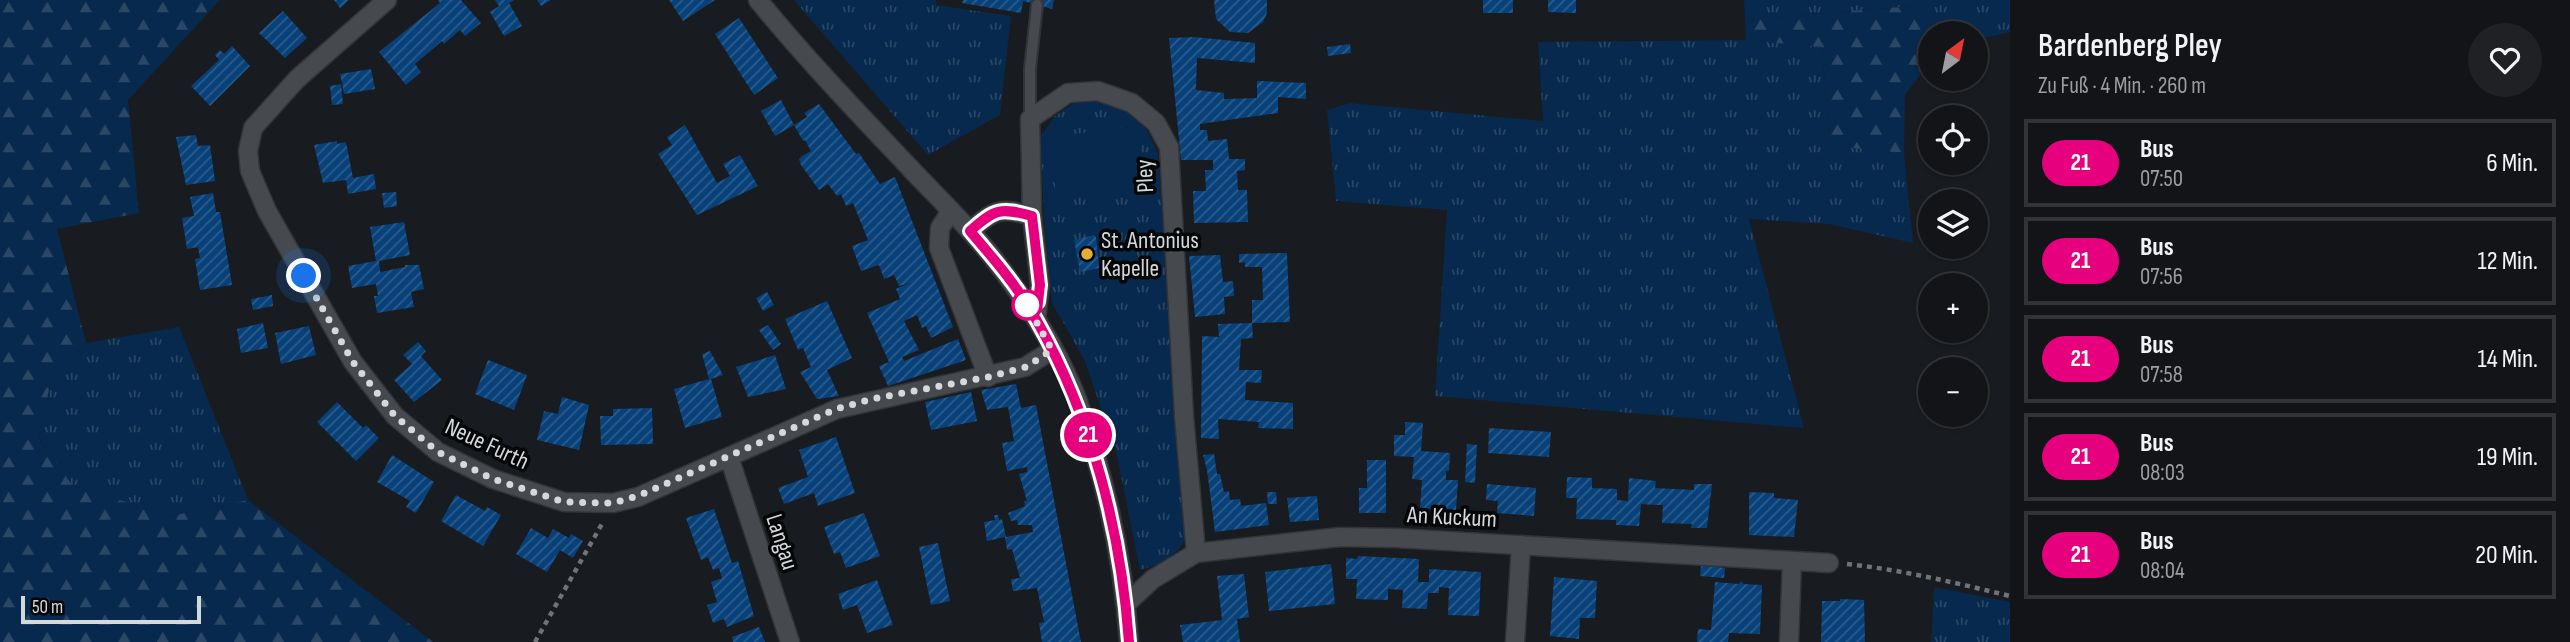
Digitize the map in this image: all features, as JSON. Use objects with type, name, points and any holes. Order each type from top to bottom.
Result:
[{"type":"street","name":"Neue Furth","points":[[387,0],[297,79],[253,128],[248,151],[250,171],[267,211],[353,362],[395,416],[438,452],[493,479],[564,502],[613,503],[638,496],[836,409],[1026,367],[1052,350]]},
{"type":"street","points":[[758,0],[788,37],[970,231],[999,265],[1036,319],[1076,397],[1097,461],[1126,604],[1129,642]]},
{"type":"street","name":"Pley","points":[[1030,119],[1068,93],[1098,91],[1132,103],[1156,123],[1168,147],[1184,416],[1196,553]]},
{"type":"street","points":[[1030,119],[1032,216],[1040,285],[1036,319]]},
{"type":"street","points":[[970,231],[986,217],[1006,209],[1032,216]]},
{"type":"street","points":[[951,211],[940,228],[939,248],[988,377]]},
{"type":"street","name":"Langau","points":[[729,457],[790,642]]},
{"type":"street","name":"An Kuckum","points":[[1126,604],[1153,579],[1196,553],[1340,537],[1829,563]]},
{"type":"street","points":[[1514,642],[1521,545]]},
{"type":"street","points":[[1789,642],[1792,561]]},
{"type":"lane","points":[[1030,119],[1030,69],[1037,5]]},
{"type":"path","points":[[535,642],[613,503]]},
{"type":"path","points":[[1829,563],[1897,570],[2010,596]]},
{"type":"green space","points":[[0,0],[220,0],[128,100],[139,213],[57,229],[86,343],[51,381],[38,437],[72,485],[171,516],[248,500],[433,642],[0,642]]},
{"type":"green space","points":[[794,0],[936,0],[936,5],[1011,16],[1000,115],[928,155]]},
{"type":"green space","points":[[1744,0],[2010,0],[2010,32],[1988,37],[1988,21],[1923,21],[1915,6],[1745,19]]},
{"type":"green space","points":[[1916,6],[1924,21],[1918,21],[1918,78],[1905,95],[1904,153],[1830,146],[1822,47],[1746,40],[1745,19]]},
{"type":"green space","points":[[1746,40],[1822,47],[1830,146],[1904,153],[1913,243],[1829,224],[1749,219],[1804,428],[1435,396],[1447,210],[1336,201],[1327,110],[1350,103],[1543,121],[1538,42]]},
{"type":"green space","points":[[1098,99],[1121,107],[1136,117],[1148,131],[1158,154],[1187,535],[1175,553],[1140,570],[1116,451],[1084,359],[1052,303],[1044,215],[1040,137],[1055,116],[1075,102]]},
{"type":"green space","points":[[1138,126],[1145,183],[1056,194],[1049,137]]},
{"type":"green space","points":[[179,327],[248,500],[171,516],[71,485],[38,436],[51,381],[86,343]]},
{"type":"green space","points":[[1934,587],[2010,602],[2010,642],[1931,642]]},
{"type":"building","points":[[334,0],[349,0],[340,8]]},
{"type":"building","points":[[438,0],[461,0],[481,23],[465,36],[460,30],[444,44],[442,41],[415,64],[421,72],[406,85],[379,52],[440,3]]},
{"type":"building","points":[[495,0],[514,0],[509,3],[522,26],[504,36],[490,12],[499,6]]},
{"type":"building","points":[[537,0],[551,0],[541,6]]},
{"type":"building","points":[[669,0],[715,0],[683,21]]},
{"type":"building","points":[[963,0],[1054,0],[1052,9],[1023,1],[1021,13],[962,3]]},
{"type":"building","points":[[1214,0],[1267,0],[1267,13],[1263,22],[1248,33],[1230,32],[1216,19]]},
{"type":"building","points":[[1483,0],[1513,0],[1513,13],[1483,13]]},
{"type":"building","points":[[1548,0],[1576,0],[1576,13],[1548,12]]},
{"type":"building","points":[[283,11],[307,38],[285,58],[259,33]]},
{"type":"building","points":[[739,18],[778,78],[754,95],[715,34]]},
{"type":"building","points":[[1194,37],[1255,43],[1255,63],[1197,58],[1196,90],[1224,93],[1224,99],[1257,98],[1257,81],[1306,83],[1306,99],[1278,97],[1278,113],[1200,124],[1200,130],[1207,130],[1208,141],[1227,139],[1229,159],[1245,159],[1245,170],[1237,171],[1238,190],[1247,190],[1248,222],[1194,223],[1193,191],[1206,191],[1205,170],[1213,170],[1213,160],[1181,160],[1169,38]]},
{"type":"building","points":[[1350,44],[1351,53],[1328,56],[1327,47]]},
{"type":"building","points":[[232,46],[250,66],[210,106],[191,86],[219,60],[215,55],[220,50],[224,54]]},
{"type":"building","points":[[371,69],[375,89],[344,94],[340,74]]},
{"type":"building","points":[[341,84],[343,104],[332,105],[330,86]]},
{"type":"building","points":[[781,100],[794,125],[775,136],[761,111]]},
{"type":"building","points":[[819,104],[880,184],[895,177],[953,327],[931,338],[926,326],[922,328],[917,315],[904,321],[919,350],[902,357],[904,361],[958,339],[966,360],[888,386],[879,366],[889,362],[867,313],[900,299],[896,289],[910,283],[899,286],[894,275],[884,279],[879,265],[861,271],[852,246],[868,240],[853,203],[846,206],[841,194],[837,196],[828,184],[819,190],[801,165],[799,159],[811,151],[794,125],[807,117],[804,113]]},
{"type":"building","points":[[685,125],[717,183],[730,176],[723,164],[740,155],[758,186],[697,215],[658,154],[672,145],[667,137]]},
{"type":"building","points":[[196,135],[198,146],[210,145],[215,181],[186,185],[176,137]]},
{"type":"building","points":[[337,141],[337,144],[346,142],[353,178],[374,174],[376,189],[348,194],[346,180],[323,183],[314,145]]},
{"type":"building","points":[[396,192],[397,206],[384,208],[382,193]]},
{"type":"building","points":[[213,193],[216,212],[220,212],[232,285],[200,290],[195,259],[200,258],[198,247],[187,249],[182,218],[194,216],[190,197]]},
{"type":"building","points":[[404,222],[410,255],[379,261],[380,272],[405,265],[419,265],[424,289],[411,292],[414,307],[377,313],[374,296],[378,296],[376,284],[352,288],[348,266],[376,261],[370,227]]},
{"type":"building","name":"St. Antonius Kapelle","points":[[1094,235],[1099,268],[1080,272],[1074,240]]},
{"type":"building","points":[[1287,253],[1290,322],[1252,323],[1252,300],[1263,300],[1262,267],[1245,267],[1245,262],[1239,263],[1239,254]]},
{"type":"building","points":[[1220,255],[1223,282],[1233,281],[1234,296],[1224,297],[1225,314],[1195,317],[1189,256]]},
{"type":"building","points":[[767,292],[774,305],[763,311],[756,298]]},
{"type":"building","points":[[272,295],[273,306],[253,310],[251,299]]},
{"type":"building","points":[[827,301],[852,358],[827,370],[839,396],[817,399],[800,372],[811,367],[803,348],[798,350],[785,319]]},
{"type":"building","points":[[263,323],[268,348],[241,353],[237,329]]},
{"type":"building","points":[[1252,323],[1253,338],[1241,339],[1239,370],[1262,370],[1261,383],[1246,382],[1245,400],[1293,403],[1293,429],[1258,428],[1259,422],[1218,419],[1219,439],[1201,438],[1202,336],[1219,337],[1218,324]]},
{"type":"building","points":[[768,325],[781,344],[773,350],[759,330]]},
{"type":"building","points":[[309,326],[316,355],[281,364],[275,333]]},
{"type":"building","points":[[418,342],[426,351],[421,356],[442,380],[414,402],[394,380],[412,364],[403,355]]},
{"type":"building","points":[[710,351],[723,375],[711,379],[722,417],[685,428],[674,389],[709,379],[702,354]]},
{"type":"building","points":[[775,355],[786,389],[748,397],[736,367]]},
{"type":"building","points":[[488,360],[527,375],[514,410],[475,394]]},
{"type":"building","points":[[1016,384],[1021,408],[1036,405],[1081,642],[1042,642],[1039,623],[1044,622],[1037,588],[1013,591],[1011,579],[1020,578],[1012,549],[1007,550],[1005,537],[987,541],[984,522],[995,520],[994,515],[998,515],[999,520],[1002,519],[1006,537],[1033,532],[1032,525],[1018,525],[1017,520],[1011,521],[1008,513],[1025,506],[1024,501],[1027,501],[1019,474],[1027,472],[1027,467],[1007,471],[1002,443],[1014,441],[1008,407],[987,410],[981,390]]},
{"type":"building","points":[[971,392],[977,421],[931,430],[925,402]]},
{"type":"building","points":[[562,397],[589,405],[579,450],[537,440],[544,411],[558,414]]},
{"type":"building","points":[[337,402],[363,428],[366,425],[379,438],[356,461],[317,422]]},
{"type":"building","points":[[652,408],[653,444],[601,445],[600,416],[613,416],[613,409]]},
{"type":"building","points":[[1405,422],[1423,423],[1421,451],[1450,453],[1446,480],[1458,480],[1456,511],[1420,508],[1422,480],[1412,479],[1414,457],[1394,456],[1394,435],[1405,435]]},
{"type":"building","points":[[1489,428],[1551,432],[1549,457],[1488,453]]},
{"type":"building","points":[[836,437],[855,493],[818,506],[814,493],[784,504],[778,488],[808,477],[799,450]]},
{"type":"building","points":[[1467,444],[1477,445],[1475,483],[1465,482]]},
{"type":"building","points":[[1214,454],[1217,474],[1220,474],[1224,492],[1229,491],[1230,500],[1240,499],[1241,506],[1266,503],[1269,525],[1215,532],[1203,455]]},
{"type":"building","points":[[392,455],[434,482],[416,513],[406,507],[410,501],[377,482]]},
{"type":"building","points":[[1367,460],[1386,460],[1386,513],[1359,513],[1359,488],[1367,488]]},
{"type":"building","points":[[1567,477],[1592,478],[1592,488],[1617,489],[1617,500],[1628,501],[1629,478],[1656,481],[1655,488],[1694,490],[1694,484],[1712,484],[1707,528],[1691,528],[1692,524],[1662,523],[1663,505],[1641,504],[1639,526],[1616,525],[1616,520],[1576,519],[1577,498],[1566,498]]},
{"type":"building","points":[[1487,484],[1536,488],[1534,516],[1497,513],[1498,501],[1486,500]]},
{"type":"building","points":[[1267,492],[1276,492],[1277,504],[1268,504]]},
{"type":"building","points":[[1749,492],[1774,493],[1774,498],[1798,500],[1794,537],[1749,535]]},
{"type":"building","points":[[456,495],[485,511],[487,507],[501,515],[483,546],[441,521]]},
{"type":"building","points":[[1317,496],[1319,520],[1290,522],[1287,498]]},
{"type":"building","points":[[714,509],[732,563],[738,561],[754,616],[727,627],[724,619],[713,623],[707,605],[717,602],[711,582],[722,578],[719,568],[713,570],[708,557],[701,560],[686,518]]},
{"type":"building","points":[[864,513],[880,556],[846,568],[840,552],[834,554],[824,527]]},
{"type":"building","points":[[531,528],[548,538],[553,529],[569,538],[571,534],[583,541],[573,558],[560,550],[547,572],[516,554]]},
{"type":"building","points":[[938,543],[950,601],[931,605],[919,547]]},
{"type":"building","points":[[1358,556],[1419,559],[1418,582],[1429,582],[1429,569],[1481,572],[1479,616],[1448,615],[1449,588],[1439,587],[1439,593],[1428,593],[1427,609],[1402,608],[1403,590],[1388,589],[1388,600],[1356,599],[1357,579],[1346,579],[1346,558],[1357,559]]},
{"type":"building","points":[[1331,564],[1335,604],[1269,611],[1265,572]]},
{"type":"building","points":[[1701,565],[1725,568],[1724,578],[1700,576]]},
{"type":"building","points":[[1244,574],[1249,617],[1237,619],[1240,642],[1183,642],[1180,625],[1222,620],[1217,576]]},
{"type":"building","points":[[1554,577],[1597,581],[1595,618],[1580,618],[1579,639],[1550,636]]},
{"type":"building","points":[[877,580],[893,625],[867,633],[857,605],[843,610],[838,594]]},
{"type":"building","points":[[1741,581],[1744,584],[1762,585],[1760,634],[1729,633],[1728,642],[1697,642],[1698,629],[1711,630],[1715,582],[1739,584]]},
{"type":"building","points":[[1864,600],[1865,642],[1821,642],[1822,601]]},
{"type":"building","points":[[759,627],[765,642],[733,642],[732,637]]},
{"type":"bus line","name":"21","points":[[1038,302],[1040,285],[1032,216],[1006,209],[986,217],[970,231],[999,265],[1036,319],[1076,397],[1097,461],[1118,557],[1129,642]]},
{"type":"place","name":"St. Antonius Kapelle","points":[[1087,254]]},
{"type":"route","points":[[304,276],[353,362],[395,416],[438,452],[493,479],[564,502],[613,503],[638,496],[836,409],[1026,367],[1052,350],[1027,305]]}]
